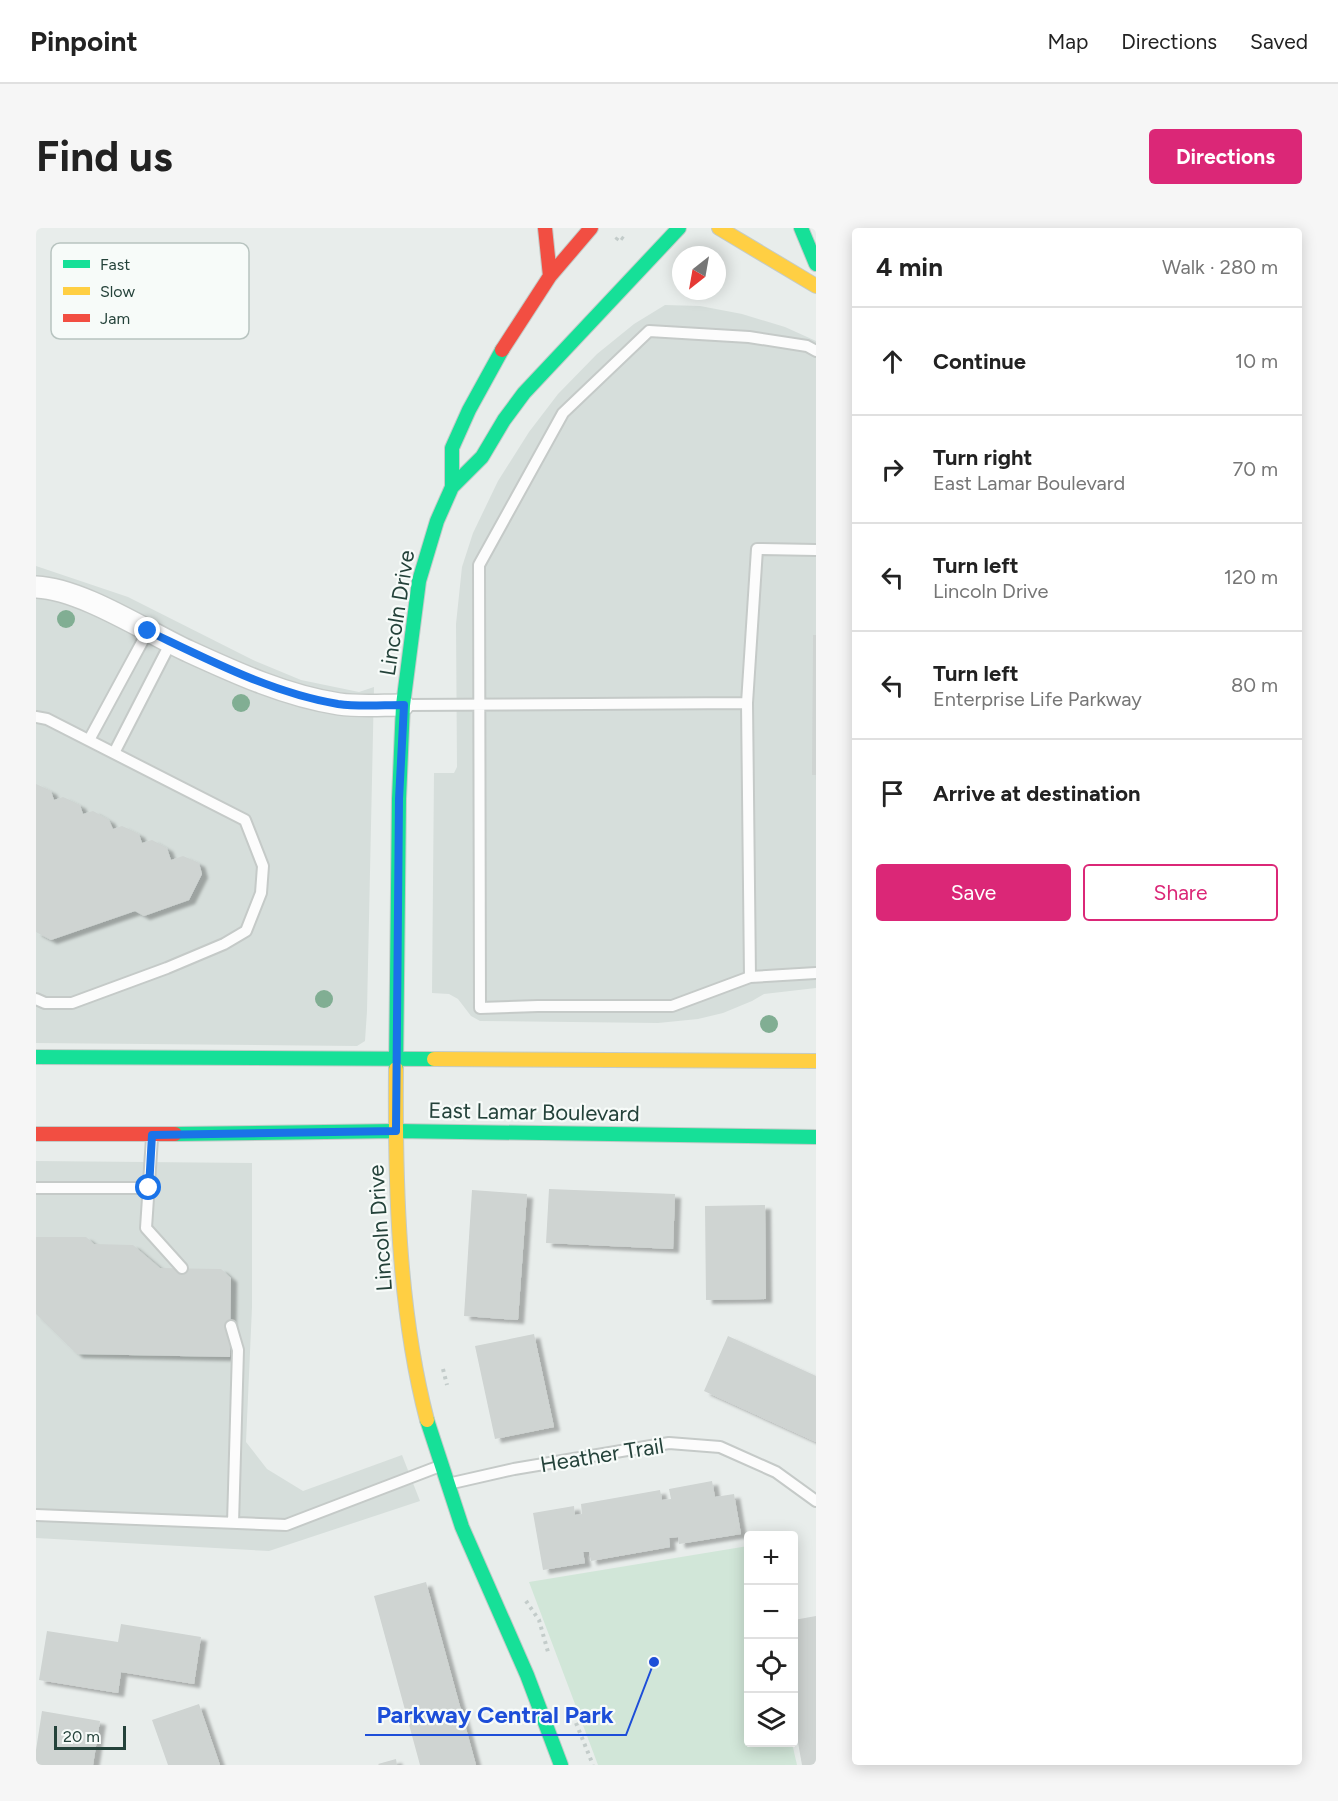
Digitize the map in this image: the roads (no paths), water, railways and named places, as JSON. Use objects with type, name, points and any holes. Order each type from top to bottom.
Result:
[{"type":"main road","points":[[545,228],[550,276]]},
{"type":"main road","name":"Lincoln Drive","points":[[561,1765],[527,1675],[462,1527],[440,1466],[416,1379],[406,1308],[395,1159],[398,1059],[399,799],[404,705],[419,581],[434,532],[452,487],[452,448],[496,359],[550,276],[591,228]]},
{"type":"main road","name":"Lincoln Drive","points":[[452,487],[482,457],[504,420],[524,393],[680,228]]},
{"type":"main road","points":[[719,228],[816,286]]},
{"type":"main road","points":[[801,228],[816,264]]},
{"type":"main road","points":[[36,1057],[816,1061]]},
{"type":"main road","name":"East Lamar Boulevard","points":[[36,1134],[152,1135],[396,1131],[816,1137]]},
{"type":"street","points":[[36,587],[80,597],[171,642],[290,694],[341,704],[404,705]]},
{"type":"lane","points":[[816,351],[807,346],[748,337],[649,331],[563,413],[479,565],[478,704],[480,1008],[672,1006],[750,977],[816,973]]},
{"type":"lane","points":[[750,977],[747,703],[758,549],[816,550]]},
{"type":"lane","points":[[89,740],[148,631]]},
{"type":"lane","points":[[114,753],[171,642]]},
{"type":"lane","points":[[404,705],[747,703]]},
{"type":"lane","points":[[36,717],[47,718],[245,820],[264,866],[261,894],[246,930],[224,944],[72,1003],[45,1003],[36,999]]},
{"type":"lane","points":[[152,1135],[146,1228],[182,1268]]},
{"type":"lane","points":[[36,1188],[149,1188]]},
{"type":"lane","points":[[231,1326],[238,1350],[233,1523]]},
{"type":"lane","name":"Heather Trail","points":[[447,1484],[514,1469],[669,1443],[720,1447],[776,1472],[816,1501]]},
{"type":"lane","points":[[36,1515],[286,1525],[440,1466]]},
{"type":"place","name":"Parkway Central Park","points":[[654,1662]]}]
